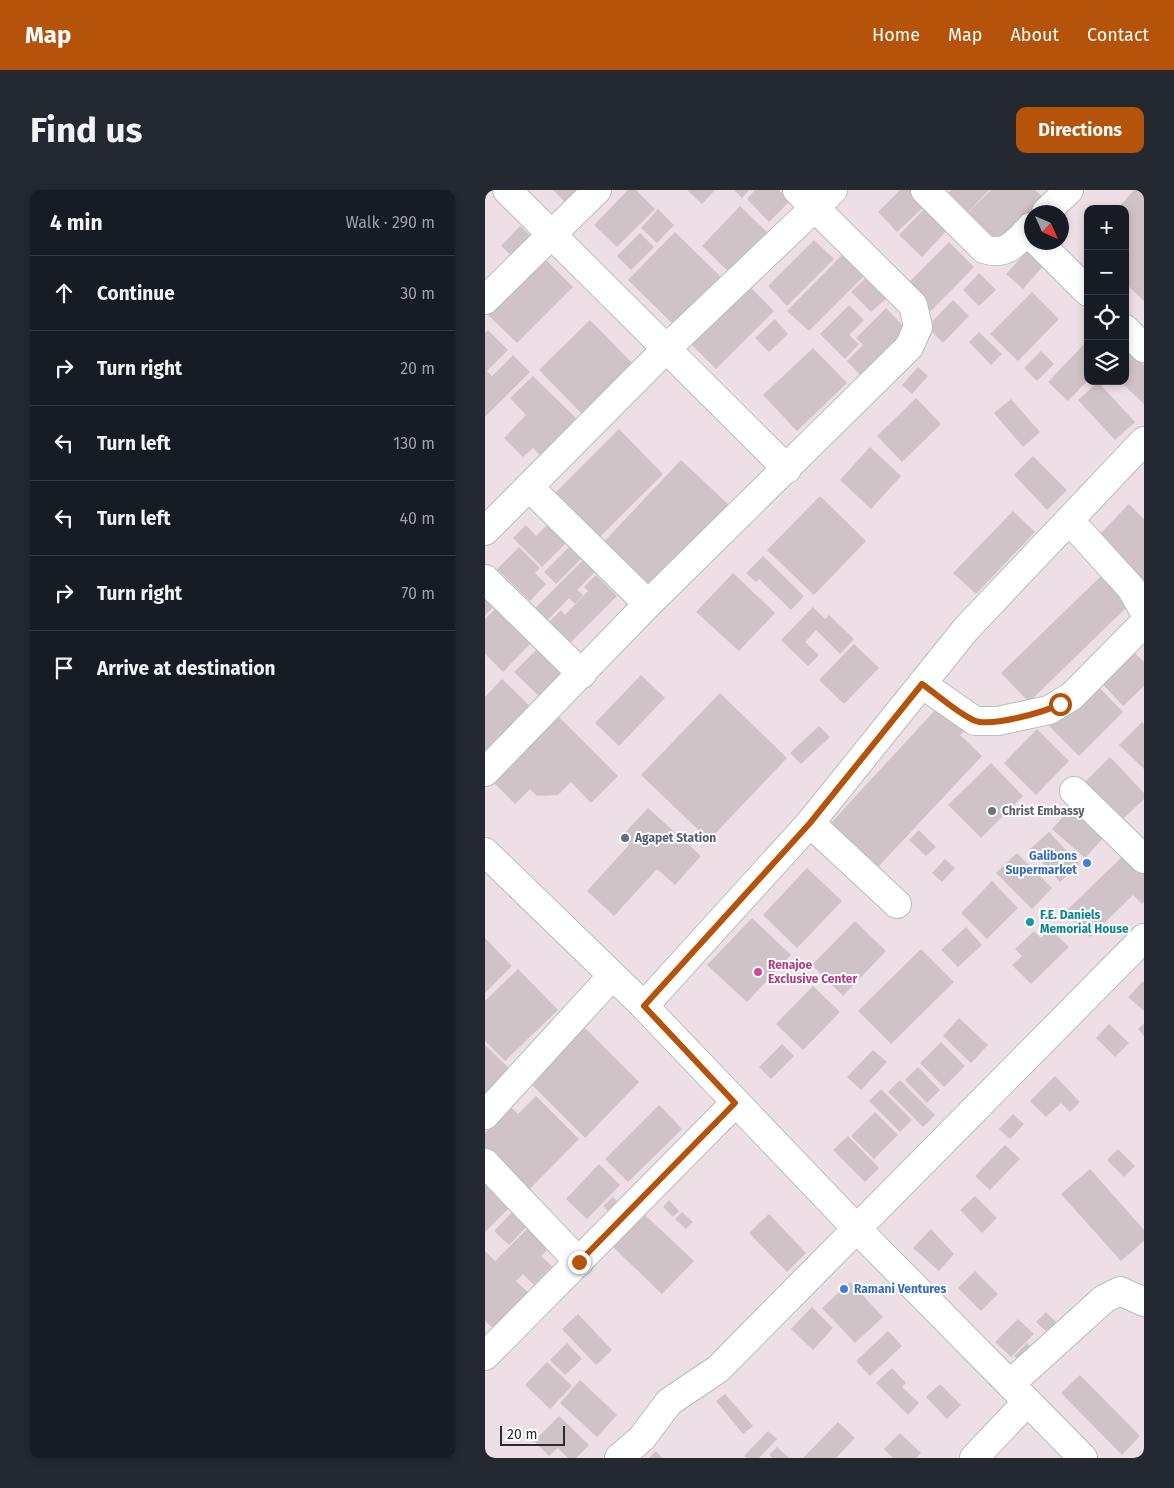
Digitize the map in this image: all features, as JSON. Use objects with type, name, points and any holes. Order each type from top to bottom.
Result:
[{"type":"street","points":[[507,190],[787,469]]},
{"type":"street","points":[[485,300],[597,190]]},
{"type":"street","points":[[925,190],[984,249],[994,253],[1007,249],[1024,239]]},
{"type":"street","points":[[1053,205],[1069,190]]},
{"type":"street","points":[[485,530],[666,349],[815,196],[913,305],[918,327],[909,347],[648,604],[485,772]]},
{"type":"street","points":[[1047,250],[1084,288]]},
{"type":"street","points":[[1129,334],[1144,348]]},
{"type":"street","points":[[644,1006],[810,823],[966,630],[1144,441]]},
{"type":"street","points":[[529,487],[648,604]]},
{"type":"street","points":[[1069,520],[1131,588],[1144,611]]},
{"type":"street","points":[[485,579],[582,674]]},
{"type":"street","points":[[922,684],[975,721],[998,721],[1049,710],[1072,696],[1144,623]]},
{"type":"street","points":[[1074,791],[1144,859]]},
{"type":"street","points":[[810,823],[897,904]]},
{"type":"street","points":[[490,867],[644,1006],[857,1230],[1083,1458]]},
{"type":"street","points":[[619,1458],[642,1438],[669,1402],[718,1369],[1144,938]]},
{"type":"street","points":[[485,1115],[612,976]]},
{"type":"street","points":[[485,1356],[735,1103]]},
{"type":"street","points":[[485,1162],[579,1262]]},
{"type":"street","points":[[974,1458],[1019,1393],[1104,1299],[1120,1291],[1144,1302]]},
{"type":"building","points":[[553,190],[590,190],[572,209]]},
{"type":"building","points":[[628,190],[636,190],[655,209],[617,247],[594,225]]},
{"type":"building","points":[[687,190],[715,190],[702,204]]},
{"type":"building","points":[[734,190],[749,190],[742,198]]},
{"type":"building","points":[[755,190],[779,190],[790,201],[769,222],[747,199]]},
{"type":"building","points":[[900,190],[916,190],[928,203],[897,232],[878,212]]},
{"type":"building","points":[[951,190],[989,190],[964,217],[944,197]]},
{"type":"building","points":[[991,190],[1035,190],[1045,199],[1039,205],[1024,205],[1024,220],[997,248],[965,216]]},
{"type":"building","points":[[1134,190],[1144,190],[1144,301],[1129,287],[1129,205],[1121,205]]},
{"type":"building","points":[[928,205],[950,227],[922,257],[899,235]]},
{"type":"building","points":[[740,206],[769,234],[731,274],[702,246]]},
{"type":"building","points":[[658,209],[674,225],[657,243],[641,228]]},
{"type":"building","points":[[520,226],[536,241],[517,261],[501,246]]},
{"type":"building","points":[[675,232],[725,281],[678,329],[628,280]]},
{"type":"building","points":[[640,233],[654,247],[631,270],[617,256]]},
{"type":"building","points":[[814,240],[834,259],[787,306],[768,286]]},
{"type":"building","points":[[949,242],[974,267],[931,311],[905,286]]},
{"type":"building","points":[[1028,250],[1044,265],[1023,289],[1006,274]]},
{"type":"building","points":[[844,253],[866,274],[809,331],[787,311]]},
{"type":"building","points":[[542,256],[573,287],[517,343],[485,312]]},
{"type":"building","points":[[979,273],[996,290],[979,306],[963,290]]},
{"type":"building","points":[[868,276],[888,297],[871,312],[851,292]]},
{"type":"building","points":[[749,286],[774,311],[716,369],[691,344]]},
{"type":"building","points":[[1032,292],[1059,319],[1018,361],[990,334]]},
{"type":"building","points":[[953,300],[969,316],[943,343],[927,327]]},
{"type":"building","points":[[849,305],[864,320],[849,335],[859,344],[845,359],[820,334]]},
{"type":"building","points":[[886,308],[908,331],[862,377],[847,361],[863,345],[856,338]]},
{"type":"building","points":[[775,319],[788,334],[769,352],[755,338]]},
{"type":"building","points":[[590,320],[637,368],[586,418],[539,370]]},
{"type":"building","points":[[488,330],[508,350],[487,371],[492,376],[513,355],[530,372],[485,417],[485,333]]},
{"type":"building","points":[[979,332],[1002,354],[991,365],[969,342]]},
{"type":"building","points":[[1084,344],[1084,384],[1068,401],[1048,382]]},
{"type":"building","points":[[813,348],[847,383],[797,431],[763,395]]},
{"type":"building","points":[[1129,350],[1144,365],[1144,404],[1124,385],[1129,385]]},
{"type":"building","points":[[1041,351],[1054,364],[1037,381],[1024,368]]},
{"type":"building","points":[[918,367],[928,376],[912,394],[902,385]]},
{"type":"building","points":[[533,376],[577,419],[540,455],[533,448],[523,457],[504,438],[526,415],[510,398]]},
{"type":"building","points":[[1095,385],[1101,385],[1135,422],[1115,440],[1078,400]]},
{"type":"building","points":[[916,398],[941,424],[902,462],[877,436]]},
{"type":"building","points":[[1011,399],[1040,432],[1023,447],[994,413]]},
{"type":"building","points":[[619,429],[663,474],[597,540],[553,495]]},
{"type":"building","points":[[870,447],[901,476],[871,509],[840,480]]},
{"type":"building","points":[[1033,456],[1067,490],[1047,510],[1014,475]]},
{"type":"building","points":[[681,460],[730,506],[647,594],[598,548]]},
{"type":"building","points":[[820,496],[866,541],[814,595],[767,550]]},
{"type":"building","points":[[1129,504],[1144,519],[1144,586],[1095,539]]},
{"type":"building","points":[[1013,511],[1035,532],[976,594],[953,573]]},
{"type":"building","points":[[548,524],[566,543],[542,567],[513,538],[526,525],[536,536]]},
{"type":"building","points":[[575,541],[587,553],[556,584],[544,572]]},
{"type":"building","points":[[519,547],[540,568],[535,573],[546,584],[530,601],[497,569]]},
{"type":"building","points":[[589,554],[601,566],[577,590],[583,595],[575,604],[569,598],[543,625],[531,612]]},
{"type":"building","points":[[763,556],[804,596],[791,610],[759,579],[756,582],[746,573]]},
{"type":"building","points":[[733,573],[775,613],[739,651],[696,612]]},
{"type":"building","points":[[596,575],[617,596],[568,645],[547,624],[561,610],[565,615],[588,591],[584,587]]},
{"type":"building","points":[[1102,575],[1130,604],[1029,702],[1001,673]]},
{"type":"building","points":[[485,590],[498,603],[485,615]]},
{"type":"building","points":[[499,605],[534,640],[503,672],[485,654],[485,619]]},
{"type":"building","points":[[813,607],[825,619],[829,615],[854,639],[840,654],[816,630],[805,642],[819,655],[808,666],[781,640]]},
{"type":"building","points":[[854,644],[879,668],[844,704],[819,680]]},
{"type":"building","points":[[1128,646],[1144,662],[1144,686],[1123,706],[1096,677]]},
{"type":"building","points":[[539,647],[570,672],[543,700],[514,672]]},
{"type":"building","points":[[641,675],[665,698],[619,746],[595,723]]},
{"type":"building","points":[[502,679],[533,709],[485,759],[485,697]]},
{"type":"building","points":[[1094,682],[1123,712],[1079,756],[1049,726]]},
{"type":"building","points":[[720,693],[787,758],[709,840],[641,775]]},
{"type":"building","points":[[939,706],[965,730],[960,735],[982,756],[876,869],[829,825]]},
{"type":"building","points":[[556,714],[618,776],[591,803],[571,782],[558,795],[537,796],[530,789],[515,804],[491,780]]},
{"type":"building","points":[[1142,722],[1144,724],[1144,769],[1119,745]]},
{"type":"building","points":[[819,726],[830,737],[801,764],[790,753]]},
{"type":"building","points":[[1037,729],[1069,761],[1036,795],[1004,763]]},
{"type":"building","points":[[1110,757],[1144,793],[1144,799],[1122,820],[1085,782]]},
{"type":"building","points":[[991,763],[1023,796],[981,838],[948,805]]},
{"type":"building","points":[[1074,805],[1107,834],[1085,858],[1052,829]]},
{"type":"building","points":[[648,808],[701,856],[675,885],[657,869],[614,916],[587,891],[629,845],[621,837]]},
{"type":"building","points":[[919,830],[936,847],[926,856],[909,840]]},
{"type":"building","points":[[1049,832],[1079,864],[1060,882],[1030,849]]},
{"type":"building","points":[[1017,853],[1052,888],[1032,909],[996,873]]},
{"type":"building","points":[[1125,854],[1144,873],[1144,902],[1142,904],[1133,895],[1090,937],[1065,912]]},
{"type":"building","points":[[945,859],[955,868],[942,882],[932,873]]},
{"type":"building","points":[[807,868],[842,901],[797,948],[763,915]]},
{"type":"building","points":[[992,881],[1018,908],[987,939],[961,913]]},
{"type":"building","points":[[752,918],[791,955],[747,1002],[707,965]]},
{"type":"building","points":[[855,921],[886,951],[843,996],[812,965]]},
{"type":"building","points":[[966,927],[982,945],[958,967],[941,950]]},
{"type":"building","points":[[1050,929],[1069,947],[1031,984],[1012,965],[1022,956],[1015,949],[1034,931],[1041,938]]},
{"type":"building","points":[[485,938],[512,966],[485,993]]},
{"type":"building","points":[[921,949],[954,982],[891,1044],[858,1011]]},
{"type":"building","points":[[518,969],[558,1010],[505,1061],[485,1041],[485,1001]]},
{"type":"building","points":[[1144,982],[1144,1011],[1128,997]]},
{"type":"building","points":[[813,986],[840,1012],[803,1050],[776,1024]]},
{"type":"building","points":[[959,1018],[988,1045],[971,1063],[943,1036]]},
{"type":"building","points":[[1144,1023],[1144,1036],[1138,1029]]},
{"type":"building","points":[[1109,1024],[1129,1043],[1115,1057],[1096,1038]]},
{"type":"building","points":[[582,1025],[639,1082],[585,1138],[527,1080]]},
{"type":"building","points":[[941,1042],[965,1066],[944,1087],[920,1063]]},
{"type":"building","points":[[782,1044],[794,1056],[771,1079],[759,1067]]},
{"type":"building","points":[[485,1045],[515,1074],[485,1104]]},
{"type":"building","points":[[873,1050],[887,1062],[861,1090],[847,1077]]},
{"type":"building","points":[[918,1067],[940,1090],[927,1103],[905,1080]]},
{"type":"building","points":[[1055,1076],[1080,1102],[1070,1112],[1061,1103],[1046,1117],[1030,1101]]},
{"type":"building","points":[[900,1080],[935,1115],[923,1127],[888,1092]]},
{"type":"building","points":[[881,1089],[912,1120],[900,1132],[869,1101]]},
{"type":"building","points":[[536,1096],[579,1139],[525,1194],[485,1155],[485,1133],[511,1107],[518,1114]]},
{"type":"building","points":[[659,1105],[682,1129],[628,1182],[605,1159]]},
{"type":"building","points":[[875,1112],[898,1135],[874,1159],[851,1136]]},
{"type":"building","points":[[1013,1114],[1024,1124],[1010,1139],[999,1129]]},
{"type":"building","points":[[848,1136],[879,1168],[865,1182],[833,1150]]},
{"type":"building","points":[[1005,1145],[1020,1159],[990,1190],[975,1176]]},
{"type":"building","points":[[1118,1149],[1135,1166],[1124,1177],[1107,1160]]},
{"type":"building","points":[[599,1164],[620,1185],[587,1219],[566,1199]]},
{"type":"building","points":[[1090,1169],[1144,1230],[1144,1241],[1121,1261],[1061,1194]]},
{"type":"building","points":[[485,1176],[513,1204],[485,1232]]},
{"type":"building","points":[[975,1196],[997,1218],[982,1233],[960,1210]]},
{"type":"building","points":[[613,1197],[621,1205],[612,1215],[603,1206]]},
{"type":"building","points":[[669,1200],[679,1211],[673,1217],[663,1207]]},
{"type":"building","points":[[518,1206],[533,1220],[509,1245],[494,1231]]},
{"type":"building","points":[[682,1212],[693,1222],[686,1229],[675,1219]]},
{"type":"building","points":[[644,1214],[694,1261],[662,1294],[613,1247]]},
{"type":"building","points":[[769,1214],[806,1253],[787,1272],[749,1233]]},
{"type":"building","points":[[530,1226],[551,1246],[541,1256],[552,1266],[534,1285],[523,1274],[516,1281],[528,1292],[493,1328],[485,1321],[485,1251],[495,1261]]},
{"type":"building","points":[[931,1229],[954,1254],[939,1271],[913,1248]]},
{"type":"building","points":[[975,1271],[998,1294],[981,1311],[958,1288]]},
{"type":"building","points":[[850,1282],[883,1317],[855,1343],[822,1308]]},
{"type":"building","points":[[812,1307],[833,1328],[813,1350],[791,1329]]},
{"type":"building","points":[[1046,1312],[1057,1323],[1048,1333],[1036,1322]]},
{"type":"building","points":[[578,1314],[612,1350],[596,1365],[562,1329]]},
{"type":"building","points":[[1018,1319],[1034,1334],[1011,1357],[995,1342]]},
{"type":"building","points":[[888,1331],[902,1346],[870,1376],[856,1361]]},
{"type":"building","points":[[567,1343],[582,1359],[565,1375],[550,1360]]},
{"type":"building","points":[[1027,1343],[1038,1355],[1026,1367],[1014,1356]]},
{"type":"building","points":[[547,1362],[572,1386],[550,1409],[525,1385]]},
{"type":"building","points":[[892,1368],[906,1383],[902,1387],[919,1403],[908,1415],[876,1383]]},
{"type":"building","points":[[1080,1375],[1140,1436],[1122,1455],[1061,1393]]},
{"type":"building","points":[[580,1380],[617,1415],[597,1437],[560,1403]]},
{"type":"building","points":[[940,1384],[961,1405],[947,1419],[926,1397]]},
{"type":"building","points":[[725,1394],[753,1426],[743,1434],[716,1401]]},
{"type":"building","points":[[559,1416],[589,1445],[576,1458],[568,1458],[558,1448],[549,1456],[534,1441]]},
{"type":"building","points":[[838,1422],[855,1438],[836,1458],[803,1458]]},
{"type":"building","points":[[768,1431],[777,1439],[759,1458],[747,1458],[744,1456]]},
{"type":"building","points":[[900,1433],[921,1453],[916,1458],[893,1458],[884,1449]]},
{"type":"building","points":[[777,1447],[789,1458],[773,1458],[769,1455]]},
{"type":"building","points":[[656,1451],[662,1458],[649,1458]]},
{"type":"place","name":"Christ Embassy","points":[[992,811]]},
{"type":"place","name":"Agapet Station","points":[[625,838]]},
{"type":"place","name":"Galibons Supermarket","points":[[1087,863]]},
{"type":"place","name":"F.E. Daniels Memorial House","points":[[1030,922]]},
{"type":"place","name":"Renajoe Exclusive Center","points":[[758,972]]},
{"type":"place","name":"Ramani Ventures","points":[[844,1289]]},
{"type":"route","points":[[579,1262],[735,1103],[644,1006],[810,823],[922,684],[975,721],[998,721],[1049,710],[1060,704]]}]
